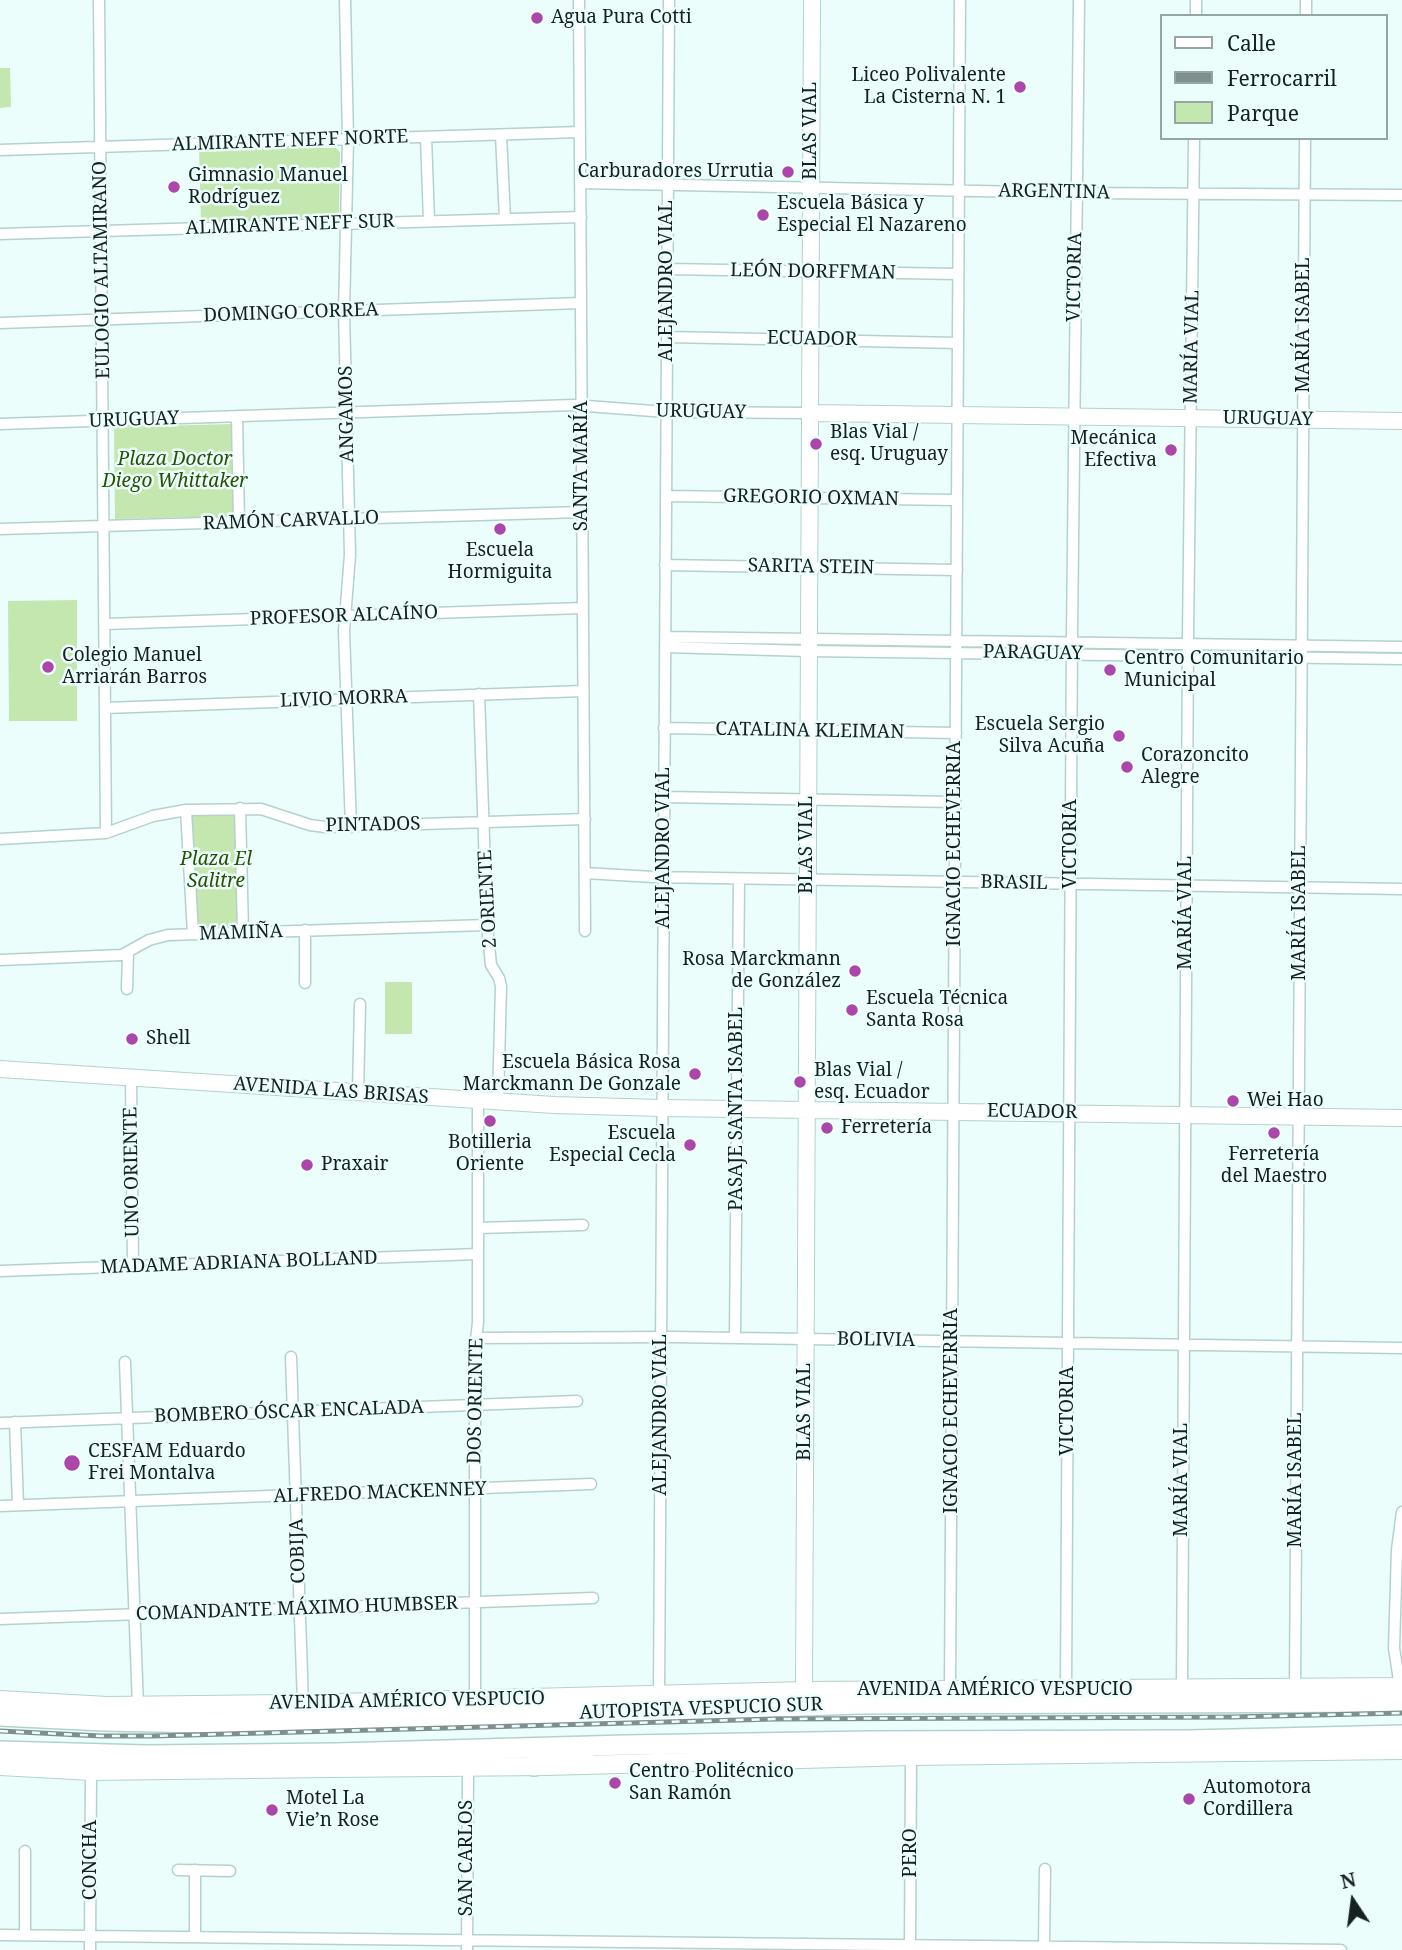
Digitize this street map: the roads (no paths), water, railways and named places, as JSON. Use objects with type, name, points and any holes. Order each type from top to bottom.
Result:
[{"type":"highway","name":"AUTOPISTA VESPUCIO SUR","points":[[0,1716],[209,1723],[527,1716],[846,1704],[1401,1692]]},
{"type":"highway","points":[[277,1705],[527,1716]]},
{"type":"highway","name":"AUTOPISTA VESPUCIO SUR","points":[[0,1751],[146,1755],[336,1753],[625,1745],[1177,1740],[1402,1735]]},
{"type":"highway","points":[[534,1766],[625,1745]]},
{"type":"main road","name":"AVENIDA AMÉRICO VESPUCIO","points":[[0,1700],[138,1706],[950,1689],[1295,1688],[1401,1692]]},
{"type":"main road","points":[[0,1766],[91,1770],[534,1766],[911,1756],[1402,1750]]},
{"type":"street","name":"EULOGIO ALTAMIRANO","points":[[99,0],[106,833]]},
{"type":"street","name":"ANGAMOS","points":[[345,0],[348,139],[344,312],[350,567],[344,616],[351,827]]},
{"type":"street","name":"SANTA MARÍA","points":[[579,0],[585,932]]},
{"type":"street","name":"ALEJANDRO VIAL","points":[[659,1696],[669,0]]},
{"type":"street","name":"BLAS VIAL","points":[[804,1691],[811,0]]},
{"type":"street","name":"IGNACIO ECHEVERRIA","points":[[950,1689],[960,0]]},
{"type":"street","name":"VICTORIA","points":[[1066,1689],[1073,417],[1079,0]]},
{"type":"street","name":"ALMIRANTE NEFF NORTE","points":[[0,150],[580,132]]},
{"type":"street","points":[[501,135],[505,219]]},
{"type":"street","points":[[426,137],[429,221]]},
{"type":"street","name":"MARÍA VIAL","points":[[1182,1689],[1184,1114],[1195,140]]},
{"type":"street","name":"MARÍA ISABEL","points":[[1295,1688],[1305,140]]},
{"type":"street","name":"ARGENTINA","points":[[580,183],[1077,193],[1402,195]]},
{"type":"street","name":"ALMIRANTE NEFF SUR","points":[[0,234],[581,217]]},
{"type":"street","name":"LEÓN DORFFMAN","points":[[667,269],[958,274]]},
{"type":"street","name":"DOMINGO CORREA","points":[[0,323],[581,303]]},
{"type":"street","name":"ECUADOR","points":[[667,337],[958,342]]},
{"type":"street","name":"URUGUAY","points":[[0,424],[582,405],[666,412],[1402,421]]},
{"type":"street","points":[[237,416],[239,522]]},
{"type":"street","name":"GREGORIO OXMAN","points":[[666,496],[957,500]]},
{"type":"street","name":"RAMÓN CARVALLO","points":[[0,530],[582,512]]},
{"type":"street","name":"SARITA STEIN","points":[[665,565],[957,570]]},
{"type":"street","name":"PROFESOR ALCAÍNO","points":[[105,624],[583,608]]},
{"type":"street","name":"PARAGUAY","points":[[665,642],[1302,652],[1402,659]]},
{"type":"street","name":"PARAGUAY","points":[[1302,652],[1402,647]]},
{"type":"street","name":"LIVIO MORRA","points":[[105,708],[583,691]]},
{"type":"street","name":"2 ORIENTE","points":[[479,694],[487,925],[491,962],[501,986],[498,1102]]},
{"type":"street","name":"CATALINA KLEIMAN","points":[[664,728],[956,733]]},
{"type":"street","points":[[664,797],[955,802]]},
{"type":"street","points":[[240,808],[243,933]]},
{"type":"street","name":"PINTADOS","points":[[0,839],[106,833],[153,816],[186,810],[240,808],[270,811],[317,826],[585,819]]},
{"type":"street","points":[[186,810],[193,934]]},
{"type":"street","name":"BRASIL","points":[[585,873],[739,879],[1402,889]]},
{"type":"street","name":"PASAJE SANTA ISABEL","points":[[735,1338],[739,879]]},
{"type":"street","name":"MAMIÑA","points":[[0,960],[115,956],[128,953],[154,938],[193,934],[487,925]]},
{"type":"street","points":[[305,930],[305,983]]},
{"type":"street","points":[[127,989],[128,953]]},
{"type":"street","points":[[358,1093],[359,1003]]},
{"type":"street","name":"AVENIDA LAS BRISAS","points":[[0,1069],[478,1101],[662,1108]]},
{"type":"street","name":"UNO ORIENTE","points":[[131,1077],[133,1267]]},
{"type":"street","name":"DOS ORIENTE","points":[[475,1699],[478,1101]]},
{"type":"street","name":"ECUADOR","points":[[662,1108],[1402,1118]]},
{"type":"street","points":[[478,1228],[583,1225]]},
{"type":"street","name":"MADAME ADRIANA BOLLAND","points":[[0,1272],[478,1254]]},
{"type":"street","name":"BOLIVIA","points":[[476,1338],[661,1337],[1402,1348]]},
{"type":"street","name":"COBIJA","points":[[291,1357],[303,1704]]},
{"type":"street","points":[[125,1362],[138,1706]]},
{"type":"street","name":"BOMBERO ÓSCAR ENCALADA","points":[[0,1423],[577,1401]]},
{"type":"street","points":[[15,1422],[18,1505]]},
{"type":"street","name":"ALFREDO MACKENNEY","points":[[0,1506],[591,1484]]},
{"type":"street","points":[[1401,1692],[1394,1648],[1398,1543],[1402,1512]]},
{"type":"street","name":"COMANDANTE MÁXIMO HUMBSER","points":[[0,1619],[593,1598]]},
{"type":"street","name":"PERO","points":[[910,1947],[911,1756]]},
{"type":"street","name":"SAN CARLOS","points":[[467,1945],[468,1766]]},
{"type":"street","name":"CONCHA","points":[[90,1950],[91,1770]]},
{"type":"street","points":[[25,1851],[25,1935]]},
{"type":"street","points":[[1044,1946],[1045,1869]]},
{"type":"street","points":[[178,1870],[230,1871]]},
{"type":"street","points":[[195,1870],[195,1937]]},
{"type":"street","points":[[0,1935],[195,1937],[301,1944],[1044,1946],[1341,1950]]},
{"type":"railway","points":[[0,1731],[152,1736],[775,1719],[1232,1717],[1402,1713]]},
{"type":"place","name":"Agua Pura Cotti","points":[[537,18]]},
{"type":"place","name":"Liceo Polivalente La Cisterna N. 1","points":[[1020,87]]},
{"type":"place","name":"Carburadores Urrutia","points":[[788,172]]},
{"type":"place","name":"Gimnasio Manuel Rodríguez","points":[[174,187]]},
{"type":"place","name":"Escuela Básica y Especial El Nazareno","points":[[763,215]]},
{"type":"place","name":"Blas Vial / esq. Uruguay","points":[[816,444]]},
{"type":"place","name":"Mecánica Efectiva","points":[[1171,450]]},
{"type":"place","name":"Escuela Hormiguita","points":[[500,529]]},
{"type":"place","name":"Colegio Manuel Arriarán Barros","points":[[48,667]]},
{"type":"place","name":"Centro Comunitario Municipal","points":[[1110,670]]},
{"type":"place","name":"Escuela Sergio Silva Acuña","points":[[1119,736]]},
{"type":"place","name":"Corazoncito Alegre","points":[[1127,767]]},
{"type":"place","name":"Rosa Marckmann de González","points":[[855,971]]},
{"type":"place","name":"Escuela Técnica Santa Rosa","points":[[852,1010]]},
{"type":"place","name":"Shell","points":[[132,1039]]},
{"type":"place","name":"Escuela Básica Rosa Marckmann De Gonzale","points":[[695,1074]]},
{"type":"place","name":"Blas Vial / esq. Ecuador","points":[[800,1082]]},
{"type":"place","name":"Wei Hao","points":[[1233,1101]]},
{"type":"place","name":"Botilleria Oriente","points":[[490,1121]]},
{"type":"place","name":"Ferretería","points":[[827,1128]]},
{"type":"place","name":"Ferretería del Maestro","points":[[1274,1133]]},
{"type":"place","name":"Escuela Especial Cecla","points":[[690,1145]]},
{"type":"place","name":"Praxair","points":[[307,1165]]},
{"type":"place","name":"CESFAM Eduardo Frei Montalva","points":[[72,1463]]},
{"type":"place","name":"Centro Politécnico San Ramón","points":[[615,1783]]},
{"type":"place","name":"Automotora Cordillera","points":[[1189,1799]]},
{"type":"place","name":"Motel La Vie’n Rose","points":[[272,1810]]},
{"type":"park label","name":"Plaza Doctor Diego Whittaker","points":[[175,471]]},
{"type":"park label","name":"Plaza El Salitre","points":[[216,871]]}]
